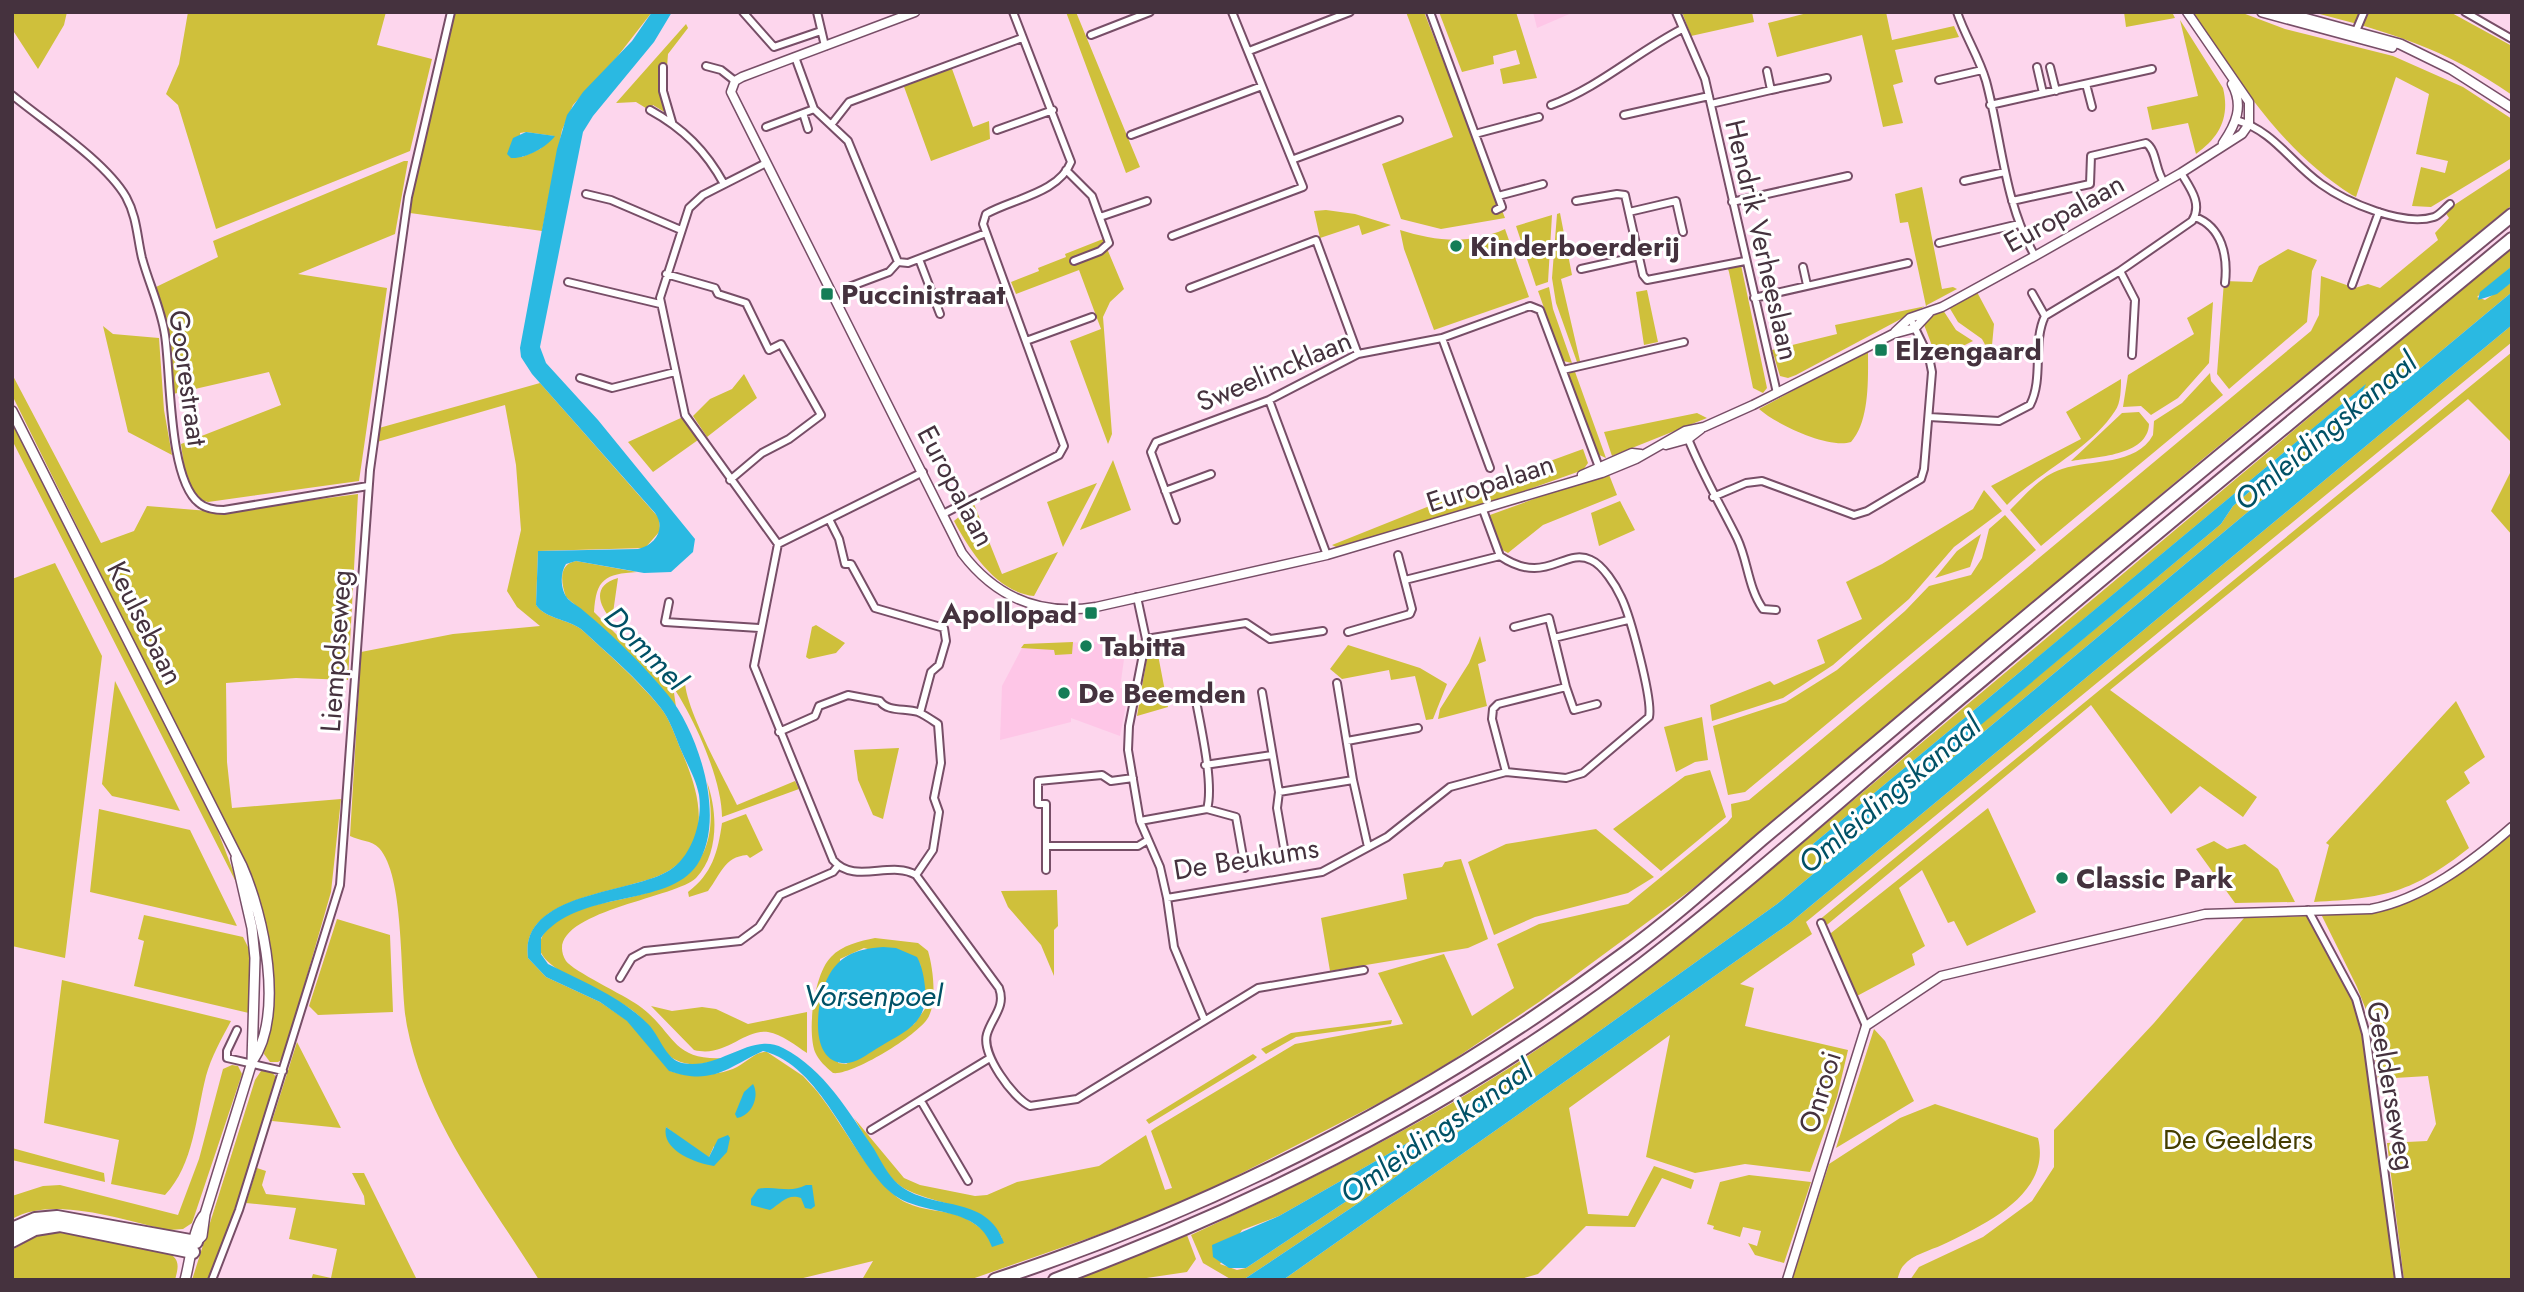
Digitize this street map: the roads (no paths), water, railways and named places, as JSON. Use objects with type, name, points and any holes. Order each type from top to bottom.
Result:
[{"type":"highway","points":[[995,1280],[1095,1245],[1194,1204],[1333,1139],[1440,1078],[1577,988],[1629,950],[1713,881],[2210,462],[2512,215]]},
{"type":"highway","points":[[1055,1280],[1205,1221],[1343,1156],[1455,1092],[1639,967],[1740,887],[2200,496],[2512,239]]},
{"type":"highway","points":[[12,1229],[35,1219],[57,1216],[194,1247]]},
{"type":"highway","points":[[12,1241],[36,1228],[61,1225],[194,1247]]},
{"type":"main road","points":[[2262,12],[2418,53]]},
{"type":"main road","points":[[2282,12],[2400,44],[2451,69],[2512,108]]},
{"type":"main road","points":[[2344,35],[2356,31]]},
{"type":"main road","name":"Keulsebaan","points":[[12,411],[235,857],[252,928],[255,958],[252,1062],[205,1214],[202,1236],[194,1247],[184,1280]]},
{"type":"street","name":"Liempdseweg","points":[[212,1280],[239,1210],[340,885],[368,486],[408,197],[451,12]]},
{"type":"street","points":[[743,12],[775,47],[821,31]]},
{"type":"street","points":[[817,12],[825,46]]},
{"type":"street","points":[[706,66],[721,70],[735,81],[892,16],[915,12]]},
{"type":"street","points":[[943,513],[1063,452],[1063,439],[983,223],[986,214],[1042,189],[1066,170],[1071,157],[1013,12]]},
{"type":"street","points":[[1091,35],[1150,12]]},
{"type":"street","points":[[1172,236],[1303,187],[1294,159],[1232,12]]},
{"type":"street","points":[[1249,51],[1350,12]]},
{"type":"street","points":[[1430,12],[1502,207],[1496,211]]},
{"type":"street","name":"Hendrik Verheeslaan","points":[[1676,12],[1710,100],[1777,393]]},
{"type":"street","points":[[1957,12],[1982,71],[2012,201],[2035,256]]},
{"type":"street","points":[[2356,31],[2364,12]]},
{"type":"street","points":[[2465,12],[2512,38]]},
{"type":"street","points":[[2188,13],[2249,102],[2249,124]]},
{"type":"street","points":[[1551,105],[1578,95],[1612,70],[1682,29]]},
{"type":"street","points":[[831,125],[849,102],[1022,38]]},
{"type":"street","points":[[795,57],[814,110],[848,141],[898,261],[904,263],[986,233]]},
{"type":"street","points":[[2037,66],[2043,93]]},
{"type":"street","points":[[2050,66],[2056,91]]},
{"type":"street","points":[[663,67],[663,91],[672,122]]},
{"type":"street","points":[[1990,105],[2152,69]]},
{"type":"street","points":[[1767,71],[1771,90]]},
{"type":"street","points":[[1939,80],[1982,71]]},
{"type":"street","points":[[2229,74],[2238,98],[2236,120],[2271,137],[2322,185],[2379,212],[2427,218],[2436,216],[2451,204]]},
{"type":"street","points":[[1710,100],[1827,78]]},
{"type":"street","name":"Europalaan","points":[[735,81],[732,97],[962,553],[975,571],[999,590],[1032,606],[1069,611],[1328,555],[1483,510],[1600,469],[1625,465],[1641,454],[1777,393],[1893,334],[1915,328],[1929,313]]},
{"type":"street","points":[[2086,84],[2092,107]]},
{"type":"street","points":[[1131,135],[1262,86]]},
{"type":"street","name":"Goorestraat","points":[[12,95],[101,166],[115,181],[132,209],[142,259],[162,321],[168,390],[180,462],[193,497],[208,508],[224,510],[368,486]]},
{"type":"street","name":"Hendrik Verheeslaan","points":[[1624,115],[1710,100]]},
{"type":"street","points":[[650,110],[672,122],[703,151],[724,184]]},
{"type":"street","points":[[766,127],[814,110]]},
{"type":"street","points":[[997,130],[1053,110]]},
{"type":"street","points":[[803,113],[808,129]]},
{"type":"street","points":[[1475,134],[1539,117]]},
{"type":"street","points":[[1294,159],[1399,120]]},
{"type":"street","name":"Europalaan","points":[[2219,148],[2236,120]]},
{"type":"street","name":"Europalaan","points":[[1893,334],[1910,318],[1929,313],[2181,173],[2242,134],[2249,124]]},
{"type":"street","points":[[2012,201],[2090,184],[2091,156],[2146,142],[2151,147],[2159,176],[2164,182]]},
{"type":"street","points":[[766,163],[695,200],[689,208],[666,274],[660,304],[688,422],[778,544],[759,628],[754,666],[779,732],[838,866],[853,871],[908,870],[916,875],[999,988],[1002,1003],[987,1034],[990,1058],[1021,1102],[1039,1107],[1067,1102],[1093,1090],[1204,1018],[1258,988],[1364,970]]},
{"type":"street","points":[[1066,170],[1092,196],[1108,247],[1074,261]]},
{"type":"street","points":[[1964,181],[2005,172]]},
{"type":"street","points":[[2181,173],[2195,196],[2195,217]]},
{"type":"street","points":[[1732,202],[1847,176]]},
{"type":"street","points":[[1498,197],[1544,184]]},
{"type":"street","points":[[1576,201],[1622,193],[1643,275],[1652,282],[1745,261]]},
{"type":"street","points":[[586,194],[611,200],[681,230]]},
{"type":"street","points":[[1100,217],[1147,201]]},
{"type":"street","points":[[1629,212],[1676,201],[1683,232]]},
{"type":"street","points":[[2352,285],[2379,212]]},
{"type":"street","points":[[1929,417],[1999,421],[2030,405],[2035,391],[2040,331],[2045,316],[2120,271],[2195,217]]},
{"type":"street","points":[[2195,217],[2206,221],[2220,241],[2225,257],[2225,283]]},
{"type":"street","points":[[1939,243],[2019,223]]},
{"type":"street","points":[[1190,288],[1316,240],[1359,354]]},
{"type":"street","points":[[1581,269],[1639,256]]},
{"type":"street","points":[[919,258],[940,314]]},
{"type":"street","points":[[849,287],[889,272],[898,261]]},
{"type":"street","points":[[1754,298],[1908,263]]},
{"type":"street","points":[[1803,267],[1807,285]]},
{"type":"street","points":[[2120,271],[2135,300],[2132,355]]},
{"type":"street","points":[[666,274],[715,288],[718,294],[746,303],[769,350],[781,344],[821,415],[789,439],[762,453],[730,480]]},
{"type":"street","points":[[568,282],[660,304]]},
{"type":"street","points":[[2032,293],[2045,316]]},
{"type":"street","name":"Sweelincklaan","points":[[1165,491],[1150,452],[1152,446],[1269,400],[1359,354],[1442,338],[1525,307],[1536,307],[1540,310],[1563,370]]},
{"type":"street","points":[[1026,341],[1092,317]]},
{"type":"street","points":[[1713,497],[1746,483],[1762,481],[1850,514],[1861,514],[1921,478],[1929,417],[1931,364],[1910,318]]},
{"type":"street","points":[[1442,338],[1490,468]]},
{"type":"street","points":[[1600,469],[1563,370],[1684,342]]},
{"type":"street","points":[[580,378],[612,388],[675,372]]},
{"type":"street","points":[[1269,400],[1328,555]]},
{"type":"street","points":[[1686,435],[1713,497],[1737,539],[1755,597],[1763,609],[1776,610]]},
{"type":"street","points":[[778,544],[923,472]]},
{"type":"street","points":[[1176,520],[1165,491],[1211,474]]},
{"type":"street","points":[[1405,580],[1500,556],[1483,510]]},
{"type":"street","points":[[829,519],[839,539],[845,564],[851,564],[874,608],[944,628],[946,641],[940,665],[931,672],[920,713]]},
{"type":"street","points":[[1348,632],[1410,614],[1398,555]]},
{"type":"street","name":"De Beukums","points":[[1137,597],[1146,639],[1127,740],[1140,821],[1160,867],[1167,898],[1322,872],[1394,832],[1445,790],[1506,772],[1575,776],[1649,717],[1648,697],[1621,597],[1602,568],[1591,559],[1579,558],[1533,570],[1522,569],[1500,556]]},
{"type":"street","points":[[669,602],[665,622],[735,624],[759,628]]},
{"type":"street","points":[[1514,627],[1549,618],[1574,710],[1597,704]]},
{"type":"street","points":[[1554,638],[1628,620]]},
{"type":"street","points":[[1146,639],[1246,623],[1270,639],[1323,631]]},
{"type":"street","points":[[1337,682],[1353,780],[1368,847]]},
{"type":"street","points":[[1506,772],[1493,709],[1501,703],[1566,687]]},
{"type":"street","points":[[1262,692],[1279,792],[1277,807],[1284,848]]},
{"type":"street","points":[[779,732],[816,716],[819,706],[848,695],[880,701],[884,706],[893,709],[900,707],[920,713],[938,724],[941,763],[934,798],[939,812],[933,850],[916,875]]},
{"type":"street","points":[[1196,701],[1209,800],[1207,809]]},
{"type":"street","points":[[1347,741],[1418,728]]},
{"type":"street","points":[[1205,765],[1272,755]]},
{"type":"street","points":[[1046,870],[1046,803],[1038,804],[1038,782],[1102,775],[1111,780],[1133,778]]},
{"type":"street","points":[[1279,792],[1353,780]]},
{"type":"street","points":[[1140,821],[1207,809],[1236,817],[1245,868]]},
{"type":"street","points":[[1866,1026],[1941,976],[2204,914],[2371,909],[2402,902],[2464,864],[2512,827]]},
{"type":"street","points":[[1048,846],[1138,846],[1149,840]]},
{"type":"street","points":[[620,978],[632,958],[645,951],[725,944],[744,939],[759,927],[780,895],[833,872],[838,866]]},
{"type":"street","points":[[1167,898],[1174,947],[1204,1018]]},
{"type":"street","name":"Geelderseweg","points":[[2308,909],[2356,999],[2366,1034],[2399,1280]]},
{"type":"street","name":"Onrooi","points":[[1787,1280],[1866,1026],[1821,923]]},
{"type":"street","points":[[237,1030],[227,1051],[227,1058],[283,1071]]},
{"type":"street","points":[[871,1130],[990,1058]]},
{"type":"street","points":[[921,1101],[968,1181]]},
{"type":"water","points":[[652,12],[672,12],[654,42],[583,132],[540,347],[546,363],[598,420],[695,539],[693,552],[671,572],[644,573],[576,561],[566,564],[562,582],[568,599],[628,652],[659,684],[679,711],[699,754],[709,801],[709,825],[706,846],[697,865],[683,878],[665,888],[576,912],[557,923],[541,938],[541,954],[548,964],[601,990],[637,1014],[676,1061],[696,1064],[709,1062],[759,1044],[783,1048],[798,1057],[834,1092],[898,1184],[911,1193],[957,1205],[985,1217],[996,1227],[1004,1243],[992,1247],[974,1223],[915,1205],[888,1190],[860,1155],[818,1091],[802,1073],[783,1059],[763,1051],[719,1073],[697,1076],[669,1071],[627,1021],[600,1002],[546,977],[528,958],[530,936],[541,919],[559,907],[653,878],[678,864],[690,847],[699,816],[696,783],[660,707],[632,676],[581,629],[545,613],[536,605],[538,551],[638,549],[654,540],[660,524],[655,513],[532,374],[521,357],[520,348],[557,149],[567,115],[583,92],[632,41]]},
{"type":"water","points":[[526,132],[555,136],[535,152],[511,158],[507,154],[513,138]]},
{"type":"water","points":[[2512,266],[2512,282],[2497,294],[2478,300],[2480,292]]},
{"type":"water","points":[[2512,292],[2512,325],[1790,923],[1283,1280],[1243,1280],[1366,1198],[1777,904]]},
{"type":"water","name":"Omleidingskanaal","points":[[2366,384],[2361,395],[2233,506],[2221,524],[1831,849],[1816,856],[1811,848],[1813,844]]},
{"type":"water","name":"Vorsenpoel","points":[[883,947],[896,948],[917,957],[925,987],[923,1010],[912,1026],[860,1059],[842,1063],[831,1059],[824,1052],[818,1030],[825,984],[835,967],[848,956],[855,952]]},
{"type":"water","points":[[753,1084],[756,1094],[753,1105],[747,1114],[737,1118],[735,1114],[744,1092]]},
{"type":"water","name":"Omleidingskanaal","points":[[1485,1099],[1490,1103],[1464,1123],[1246,1268],[1229,1268],[1213,1257],[1212,1245],[1279,1216]]},
{"type":"water","points":[[666,1127],[709,1157],[718,1139],[728,1135],[730,1138],[727,1152],[714,1166],[697,1162],[674,1149],[666,1135]]},
{"type":"water","points":[[812,1185],[815,1206],[811,1209],[805,1208],[801,1198],[796,1197],[785,1200],[770,1210],[751,1205],[751,1199],[758,1189],[794,1189]]},
{"type":"place","name":"Kinderboerderij","points":[[1456,246]]},
{"type":"place","name":"Puccinistraat","points":[[827,294]]},
{"type":"place","name":"Elzengaard","points":[[1881,350]]},
{"type":"place","name":"Apollopad","points":[[1091,613]]},
{"type":"place","name":"Tabitta","points":[[1086,646]]},
{"type":"place","name":"De Beemden","points":[[1064,693]]},
{"type":"place","name":"Classic Park","points":[[2062,878]]},
{"type":"water label","name":"Dommel","points":[[646,648]]},
{"type":"park label","name":"De Geelders","points":[[2238,1139]]}]
